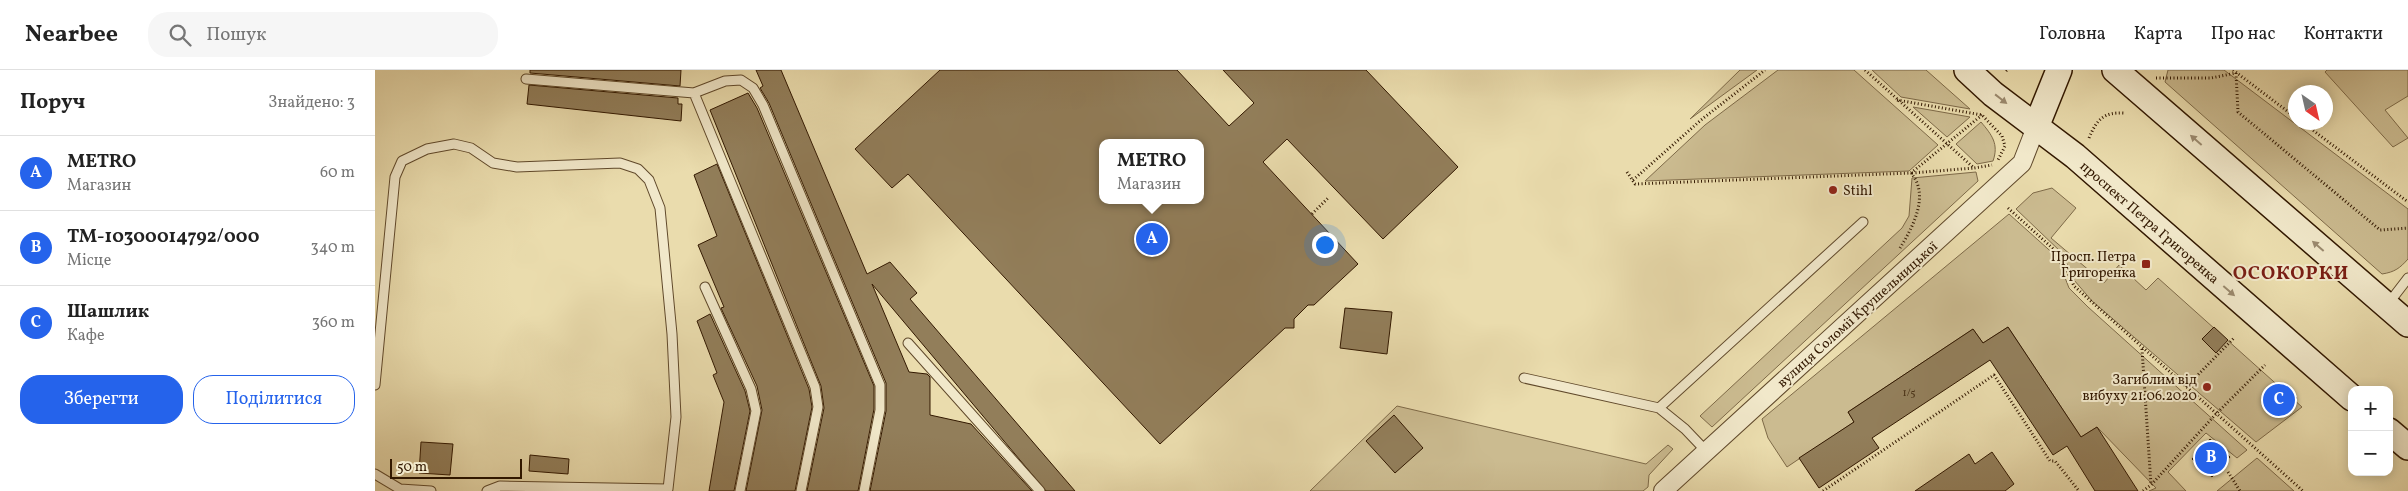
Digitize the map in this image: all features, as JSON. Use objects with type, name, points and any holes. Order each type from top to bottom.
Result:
[{"type":"street","name":"проспект Петра Григоренка","points":[[1967,70],[2036,127],[2075,156],[2348,395]]},
{"type":"street","points":[[2036,127],[2059,70]]},
{"type":"street","points":[[2115,70],[2408,324]]},
{"type":"street","name":"вулиця Соломії Крушельницької","points":[[1663,491],[2022,163],[2036,127]]},
{"type":"street","points":[[2393,434],[2408,447]]},
{"type":"lane","points":[[526,80],[694,93],[725,81],[741,80],[753,88],[763,105],[880,385],[880,410],[864,491]]},
{"type":"lane","points":[[694,93],[815,387],[818,407],[801,491]]},
{"type":"lane","points":[[375,385],[395,177],[402,161],[427,149],[454,144],[471,148],[493,162],[517,167],[620,164],[638,169],[649,180],[656,192],[660,208],[672,334],[676,417],[667,490],[500,486],[487,491]]},
{"type":"lane","points":[[1659,408],[1863,222]]},
{"type":"lane","points":[[2387,305],[2408,278]]},
{"type":"lane","points":[[705,288],[751,389],[755,411],[740,491]]},
{"type":"lane","points":[[908,343],[1040,491]]},
{"type":"lane","points":[[1524,378],[1659,408],[1685,429],[1706,451]]},
{"type":"lane","points":[[375,474],[401,489],[431,491]]},
{"type":"path","points":[[1633,180],[1701,120],[1765,70]]},
{"type":"path","points":[[1865,70],[1974,168]]},
{"type":"path","points":[[2155,78],[2211,78],[2234,71]]},
{"type":"path","points":[[2234,71],[2288,112]]},
{"type":"path","points":[[2234,71],[2238,112],[2380,230],[2408,228]]},
{"type":"path","points":[[1627,172],[1635,184],[1911,173],[1991,166],[1999,159],[2005,146],[2002,136],[1982,115],[1897,100]]},
{"type":"path","points":[[2089,138],[2097,122],[2105,114],[2125,113]]},
{"type":"path","points":[[1911,173],[1982,115]]},
{"type":"path","points":[[2313,130],[2408,202]]},
{"type":"path","points":[[1900,248],[1914,225],[1919,200],[1917,180],[1911,173]]},
{"type":"path","points":[[1311,214],[1329,197]]},
{"type":"path","points":[[2008,208],[2059,254],[2074,286],[2303,491]]},
{"type":"path","points":[[2186,387],[2234,338]]},
{"type":"path","points":[[2142,348],[2151,485]]},
{"type":"path","points":[[2143,491],[2151,485],[2216,414],[2265,365]]},
{"type":"path","points":[[1823,491],[1994,375],[2050,461],[2055,461],[2079,491]]},
{"type":"path","points":[[2228,472],[2240,491]]},
{"type":"shaded area","points":[[1740,70],[1757,70],[1690,119]]},
{"type":"shaded area","points":[[1778,70],[1854,70],[1938,145],[1909,171],[1645,181],[1705,125]]},
{"type":"shaded area","points":[[1872,70],[1926,70],[1970,109],[1901,97]]},
{"type":"shaded area","points":[[2168,70],[2224,70],[2288,118],[2288,130],[2303,130],[2408,209],[2408,259],[2397,269],[2382,274],[2165,82]]},
{"type":"shaded area","points":[[2327,70],[2408,70],[2408,96],[2385,110],[2408,138],[2393,147],[2325,72]]},
{"type":"shaded area","points":[[1913,107],[1970,117],[1947,137]]},
{"type":"shaded area","points":[[1981,122],[1993,140],[1995,155],[1993,161],[1977,164],[1956,144]]},
{"type":"shaded area","points":[[1976,172],[1978,181],[1712,427],[1700,416],[1902,228],[1909,216],[1912,178]]},
{"type":"shaded area","points":[[2052,188],[2076,208],[2051,238],[2104,283],[2119,265],[2146,290],[2158,278],[2302,407],[2256,442],[2092,301],[2074,280],[2062,253],[2016,209],[2033,193]]},
{"type":"shaded area","points":[[2009,214],[2057,257],[2069,288],[2088,307],[2247,450],[2237,458],[2206,433],[2168,472],[2186,491],[2149,491],[2156,488],[2097,427],[2081,437],[2008,327],[1983,343],[1973,329],[1848,412],[1854,422],[1787,467],[1768,438],[1762,419]]},
{"type":"shaded area","points":[[1397,406],[1646,464],[1668,445],[1673,449],[1649,475],[1648,487],[1643,491],[1310,491]]},
{"type":"shaded area","points":[[2257,458],[2294,491],[2217,491]]},
{"type":"building","points":[[530,70],[681,70],[680,86],[530,73]]},
{"type":"building","points":[[756,70],[781,70],[867,274],[890,262],[917,293],[910,299],[1075,491],[1046,491],[872,284],[909,372],[927,374],[930,377],[930,415],[971,424],[1032,491],[870,491],[886,411],[886,383],[769,103],[760,88],[763,86]]},
{"type":"building","points":[[940,70],[1177,70],[1229,126],[1254,103],[1223,70],[1366,70],[1458,167],[1383,239],[1287,139],[1263,162],[1358,264],[1314,305],[1308,305],[1294,319],[1294,328],[1285,328],[1160,444],[908,174],[892,188],[855,149]]},
{"type":"building","points":[[529,85],[678,98],[678,104],[682,104],[681,121],[527,104]]},
{"type":"building","points":[[748,93],[757,108],[874,386],[874,409],[858,491],[807,491],[824,408],[821,386],[710,110]]},
{"type":"building","points":[[717,164],[809,389],[812,407],[795,491],[746,491],[762,410],[757,386],[721,308],[724,307],[698,245],[717,236],[694,175]]},
{"type":"building","points":[[1345,308],[1392,312],[1387,354],[1340,348]]},
{"type":"building","points":[[710,314],[745,391],[750,411],[734,491],[709,491],[724,402],[713,375],[717,373],[697,321]]},
{"type":"building","points":[[2008,327],[2081,437],[2097,427],[2138,491],[2095,491],[2067,446],[2053,455],[1990,360],[1872,438],[1879,448],[1819,488],[1799,458],[1854,422],[1848,412],[1973,329],[1983,343]]},
{"type":"building","points":[[2214,327],[2228,340],[2216,353],[2202,339]]},
{"type":"building","points":[[2280,383],[2297,398],[2279,417],[2262,401]]},
{"type":"building","points":[[1394,415],[1423,448],[1395,473],[1366,441]]},
{"type":"building","points":[[2210,439],[2230,457],[2212,477],[2192,459]]},
{"type":"building","points":[[421,442],[453,444],[450,475],[419,473]]},
{"type":"building","points":[[1992,452],[2014,484],[2005,491],[1915,491],[1969,454],[1975,464]]},
{"type":"building","points":[[530,455],[569,459],[568,474],[529,471]]},
{"type":"place","name":"Stihl","points":[[1833,190]]},
{"type":"place","name":"METRO","points":[[1152,239]]},
{"type":"place","name":"Просп. Петра Григоренка","points":[[2146,264]]},
{"type":"place","name":"Загиблим від вибуху 21.06.2020","points":[[2207,387]]},
{"type":"place","name":"Шашлик","points":[[2279,400]]},
{"type":"place","name":"ТМ-10300014792/000","points":[[2211,458]]},
{"type":"district","name":"ОСОКОРКИ","points":[[2291,272]]}]
